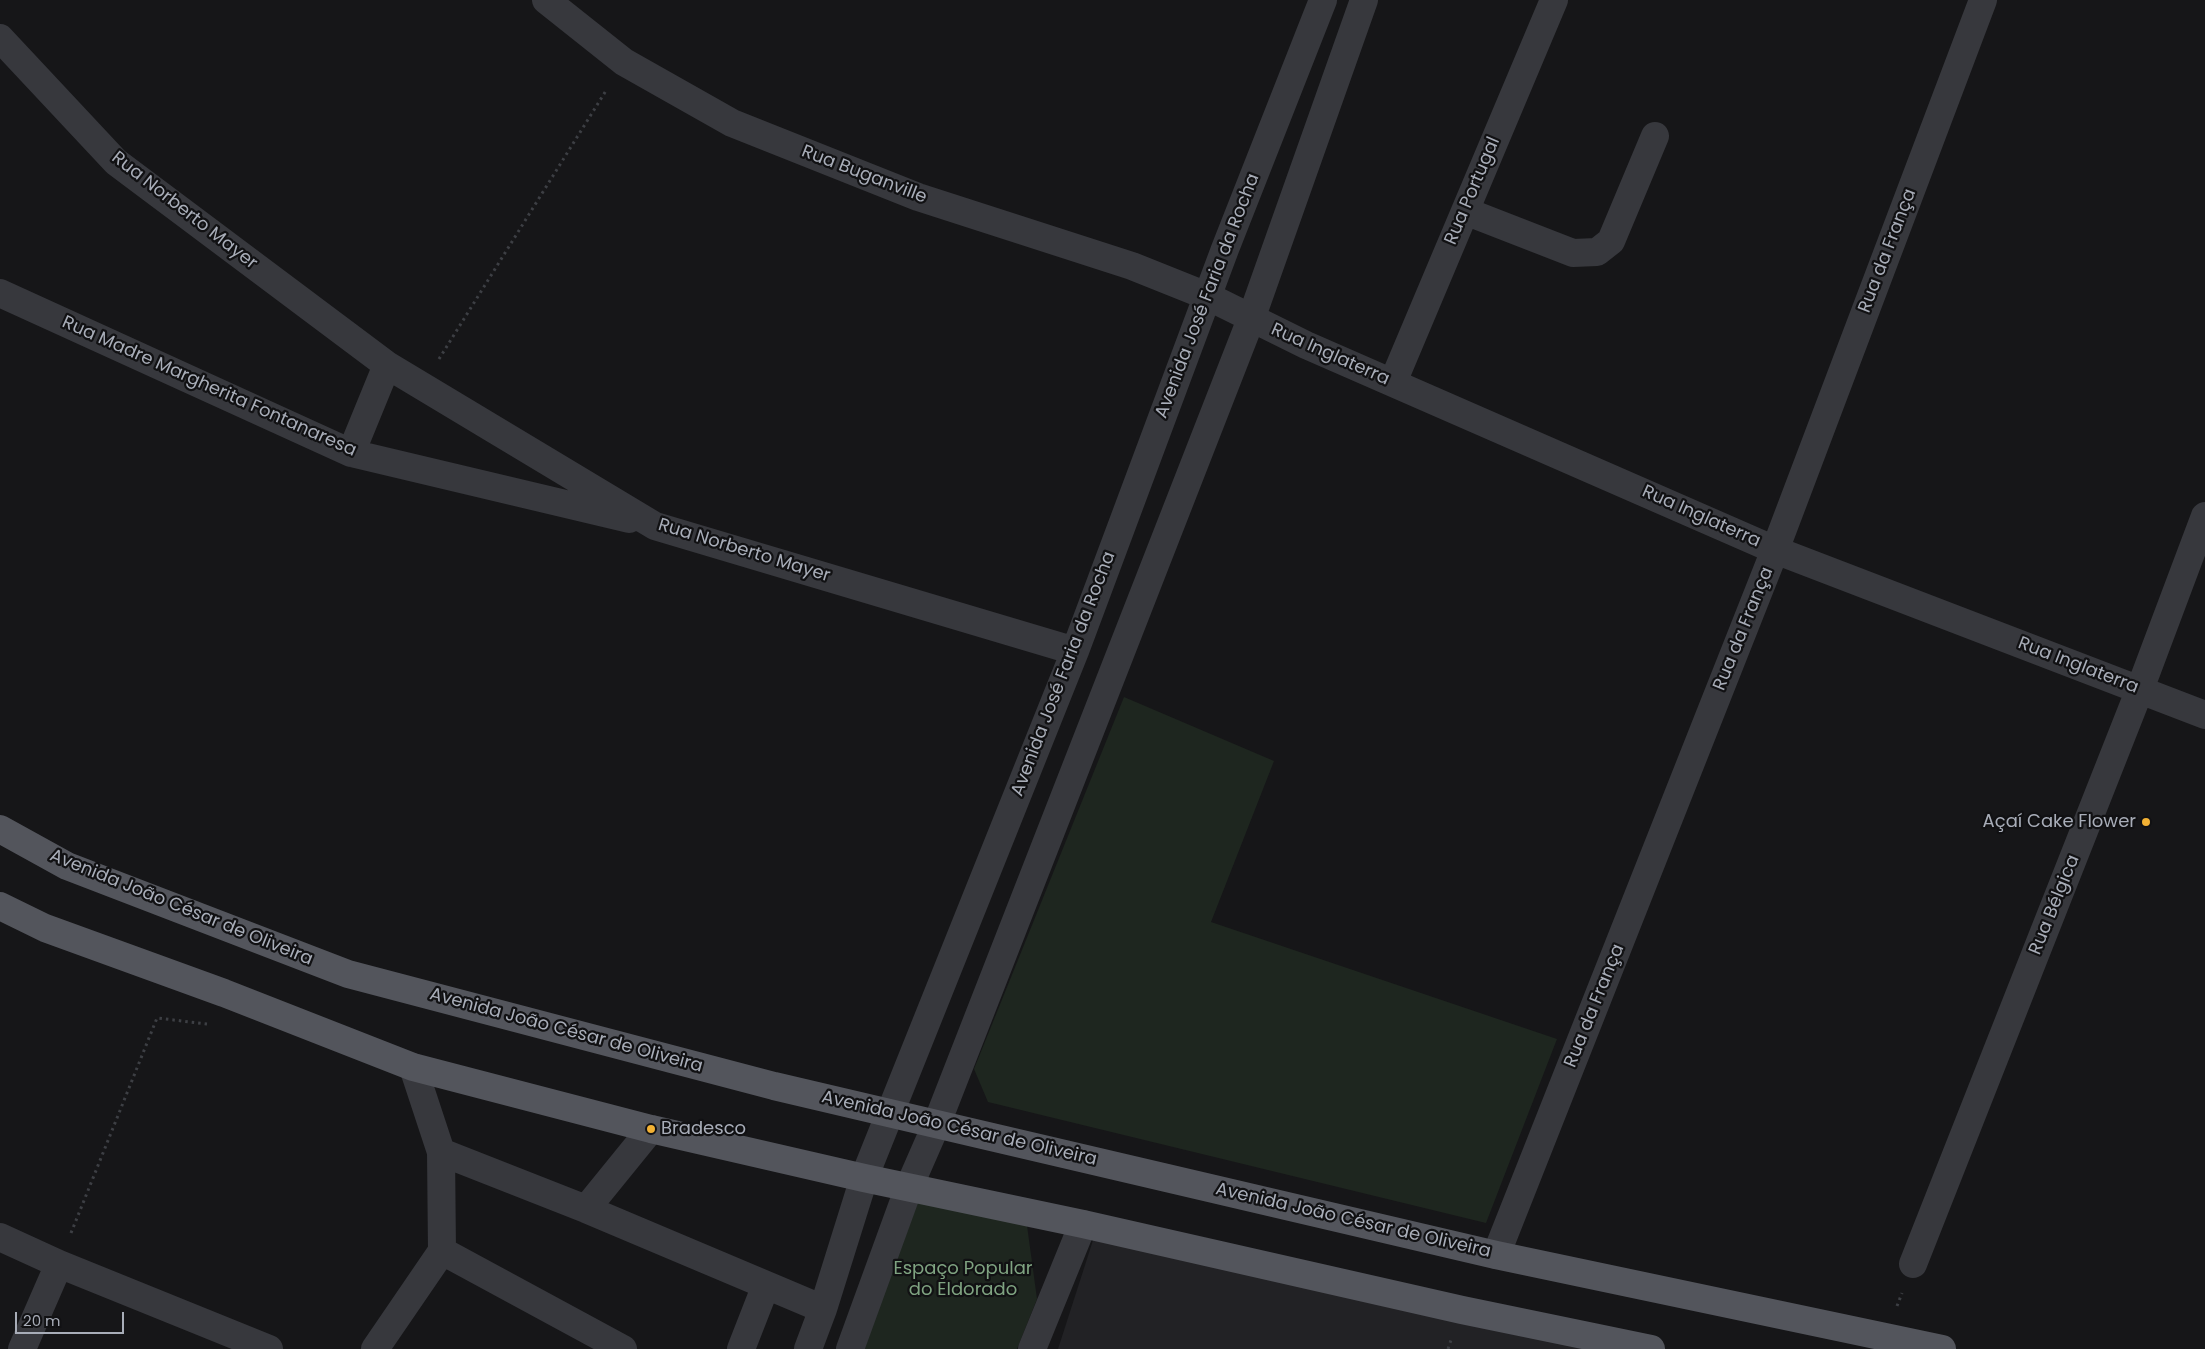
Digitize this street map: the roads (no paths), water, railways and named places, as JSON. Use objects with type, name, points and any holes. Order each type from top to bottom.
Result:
[{"type":"main road","name":"Avenida João César de Oliveira","points":[[0,829],[67,866],[348,974],[774,1086],[1496,1255],[1942,1349]]},
{"type":"main road","points":[[0,906],[45,928],[224,993],[413,1067],[651,1129],[864,1178],[1083,1224],[1452,1308],[1651,1349]]},
{"type":"street","name":"Rua Buganville","points":[[546,0],[624,62],[732,123],[918,197],[1132,266],[1207,296]]},
{"type":"street","name":"Avenida José Faria da Rocha","points":[[808,1349],[823,1310],[864,1178],[1075,651],[1207,296],[1323,0]]},
{"type":"street","points":[[850,1349],[909,1187],[937,1123],[1251,319],[1364,0]]},
{"type":"street","name":"Rua Portugal","points":[[1393,382],[1554,0]]},
{"type":"street","name":"Rua da França","points":[[1496,1255],[1775,550],[1983,0]]},
{"type":"street","name":"Rua Norberto Mayer","points":[[0,38],[116,162],[387,365],[655,526],[1075,651]]},
{"type":"street","points":[[1465,211],[1573,253],[1597,252],[1611,241],[1655,136]]},
{"type":"street","name":"Rua Madre Margherita Fontanaresa","points":[[0,293],[351,453],[655,526]]},
{"type":"street","name":"Rua Inglaterra","points":[[1207,296],[1251,319],[1775,550],[2205,715]]},
{"type":"street","points":[[351,453],[387,365]]},
{"type":"street","name":"Rua Bélgica","points":[[1913,1264],[2140,689],[2205,516]]},
{"type":"street","points":[[375,1349],[442,1251],[441,1152],[413,1067]]},
{"type":"street","points":[[586,1209],[651,1129]]},
{"type":"street","points":[[441,1152],[586,1209],[823,1310]]},
{"type":"street","points":[[1032,1349],[1083,1224]]},
{"type":"street","points":[[0,1238],[59,1264],[269,1349]]},
{"type":"street","points":[[442,1251],[623,1349]]},
{"type":"street","points":[[22,1349],[59,1264]]},
{"type":"street","points":[[742,1349],[766,1285]]},
{"type":"place","name":"Açaí Cake Flower","points":[[2146,822]]},
{"type":"place","name":"Bradesco","points":[[651,1129]]},
{"type":"park label","name":"Espaço Popular do Eldorado","points":[[963,1279]]}]
